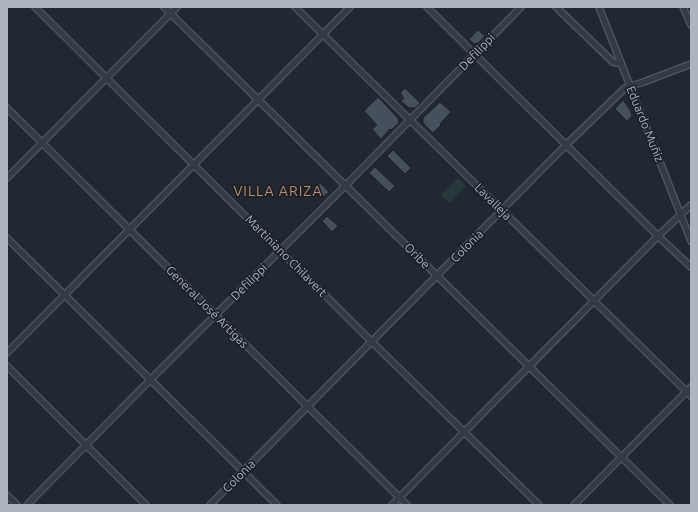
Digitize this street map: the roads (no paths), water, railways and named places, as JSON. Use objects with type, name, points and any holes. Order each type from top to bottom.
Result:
[{"type":"street","name":"Martiniano Chilavert","points":[[35,7],[372,342],[539,505]]},
{"type":"street","name":"Oribe","points":[[164,7],[670,505]]},
{"type":"street","points":[[7,178],[177,7]]},
{"type":"street","name":"Lavalleja","points":[[295,7],[691,396]]},
{"type":"street","points":[[7,353],[128,229],[350,7]]},
{"type":"street","points":[[427,7],[691,267]]},
{"type":"street","name":"Defilippi","points":[[27,505],[521,7]]},
{"type":"street","points":[[556,7],[612,62],[621,63]]},
{"type":"street","name":"Eduardo Muñiz","points":[[599,7],[691,241]]},
{"type":"street","points":[[683,7],[691,25]]},
{"type":"street","name":"Colonia","points":[[210,505],[566,145],[625,88],[691,64]]},
{"type":"street","name":"General José Artigas","points":[[7,108],[407,505]]},
{"type":"street","points":[[392,505],[658,236],[691,205]]},
{"type":"street","points":[[7,238],[277,505]]},
{"type":"street","points":[[7,366],[146,505]]},
{"type":"street","points":[[574,505],[691,387]]},
{"type":"street","points":[[7,495],[17,505]]},
{"type":"district","name":"VILLA ARIZA","points":[[278,191]]}]
